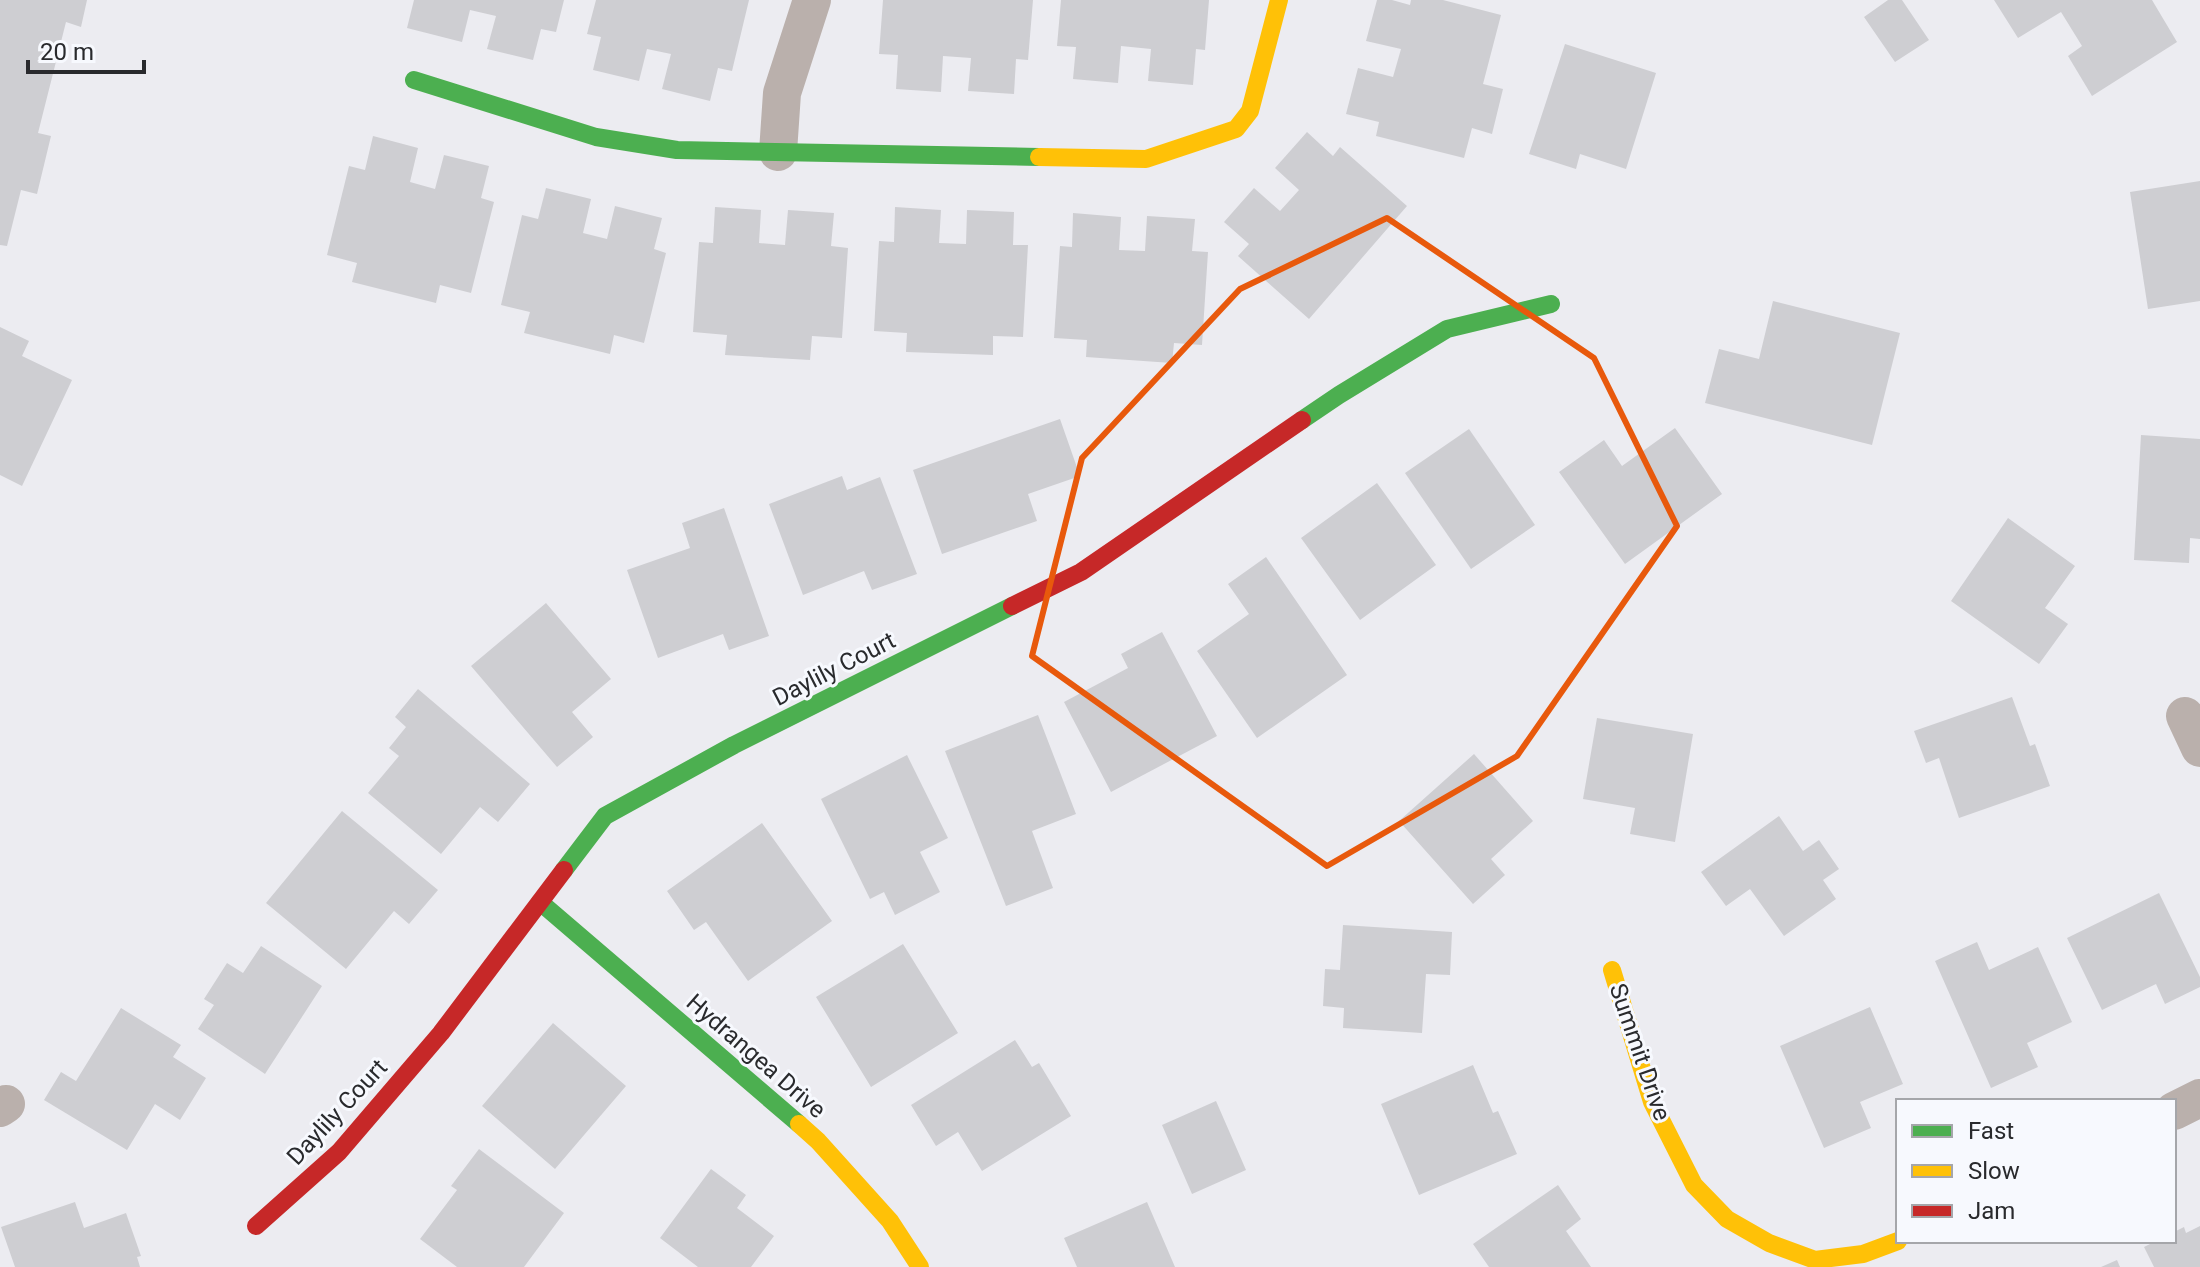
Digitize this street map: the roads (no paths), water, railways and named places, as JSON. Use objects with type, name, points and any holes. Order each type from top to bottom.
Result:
[{"type":"street","points":[[778,152],[782,93],[812,0]]},
{"type":"street","points":[[414,80],[596,137],[677,150],[1146,159],[1236,129],[1250,111],[1279,0]]},
{"type":"street","name":"Daylily Court","points":[[256,1226],[339,1152],[441,1033],[605,816],[734,745],[1081,572],[1339,395],[1447,329],[1551,304]]},
{"type":"street","name":"Hydrangea Drive","points":[[540,902],[818,1141],[890,1221],[920,1267]]},
{"type":"street","name":"Summit Drive","points":[[1612,970],[1652,1102],[1694,1185],[1727,1219],[1769,1243],[1815,1260],[1863,1254],[1896,1242]]},
{"type":"street","points":[[2176,1110],[2200,1098]]}]
